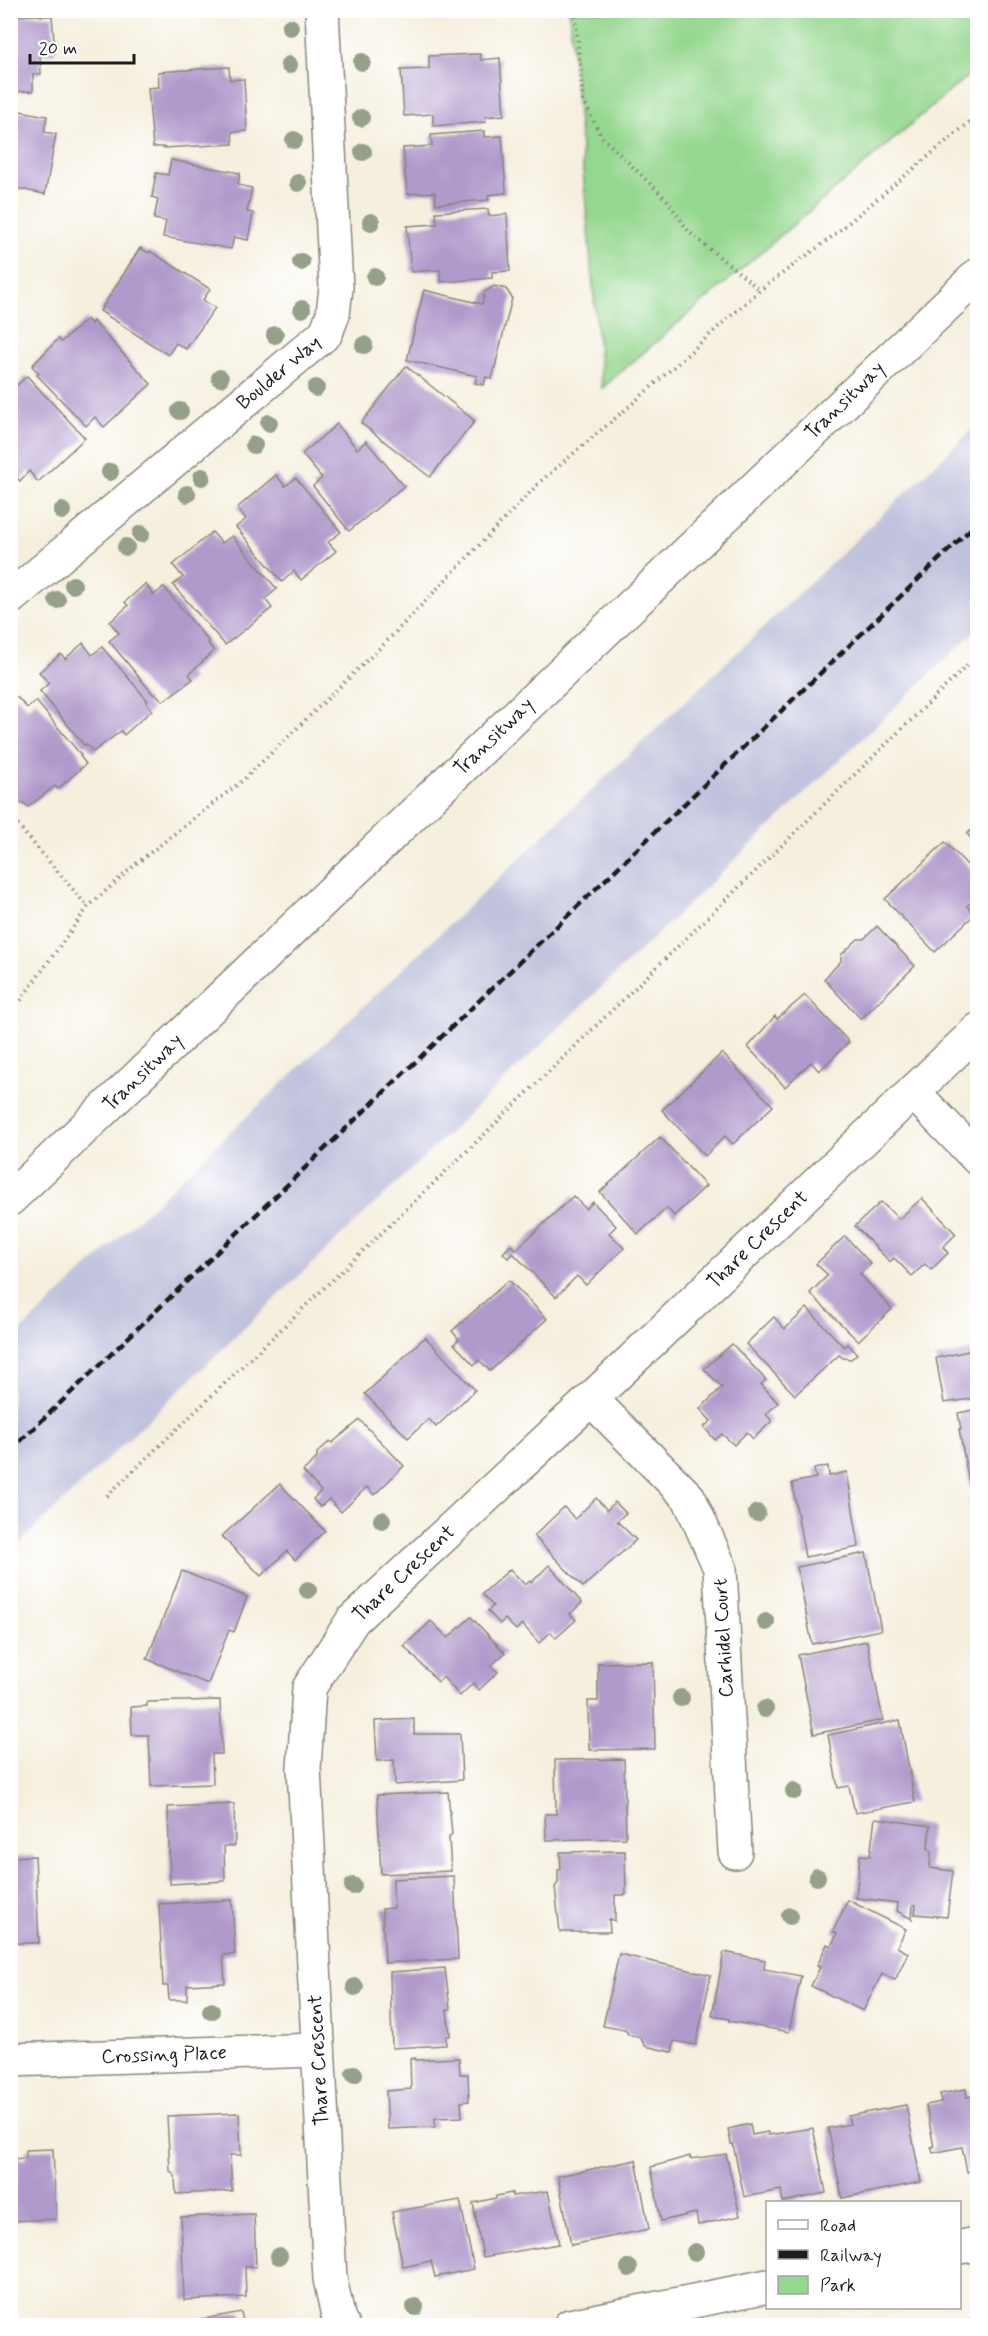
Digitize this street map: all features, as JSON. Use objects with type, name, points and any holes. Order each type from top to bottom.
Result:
[{"type":"street","name":"Boulder Way","points":[[10,598],[326,333],[333,314],[336,288],[322,10]]},
{"type":"street","name":"Transitway","points":[[10,1199],[978,275]]},
{"type":"street","name":"Thare Crescent","points":[[343,2325],[339,2320],[330,2278],[304,1768],[309,1688],[353,1620],[591,1399],[978,1030]]},
{"type":"street","points":[[913,1092],[978,1159]]},
{"type":"street","name":"Carhidel Court","points":[[591,1399],[689,1498],[720,1568],[735,1852]]},
{"type":"street","name":"Crossing Place","points":[[10,2060],[318,2050]]},
{"type":"street","points":[[961,2247],[978,2244]]},
{"type":"street","points":[[570,2325],[766,2286]]},
{"type":"path","points":[[575,10],[583,100],[601,136],[667,200],[689,232],[760,290]]},
{"type":"path","points":[[10,1015],[88,907],[136,863],[242,781],[383,645],[542,480],[632,404],[760,290],[829,239],[978,115]]},
{"type":"path","points":[[107,1496],[978,655]]},
{"type":"path","points":[[10,816],[88,907]]},
{"type":"shaded area","points":[[977,425],[977,629],[11,1551],[11,1340]]},
{"type":"green space","points":[[569,11],[977,11],[977,68],[602,388]]},
{"type":"building","points":[[10,16],[52,16],[55,53],[40,54],[41,74],[33,74],[33,91],[10,92]]},
{"type":"building","points":[[480,54],[481,60],[500,58],[504,115],[485,117],[486,122],[433,126],[433,114],[404,116],[401,70],[429,69],[429,56]]},
{"type":"building","points":[[229,67],[230,80],[244,79],[247,131],[232,132],[233,144],[153,147],[148,88],[159,87],[158,72]]},
{"type":"building","points":[[10,109],[47,116],[44,132],[56,134],[45,194],[10,187]]},
{"type":"building","points":[[484,131],[484,137],[502,136],[506,193],[488,195],[489,200],[436,204],[435,192],[407,194],[403,148],[432,146],[431,135]]},
{"type":"building","points":[[171,160],[240,173],[238,185],[252,188],[247,212],[253,213],[248,240],[234,237],[231,249],[163,237],[166,221],[154,219],[158,199],[152,197],[156,173],[168,175]]},
{"type":"building","points":[[488,209],[489,216],[507,214],[510,271],[492,272],[492,278],[441,282],[440,270],[411,272],[407,226],[437,224],[436,212]]},
{"type":"building","points":[[140,248],[149,253],[150,251],[210,289],[203,300],[215,308],[186,349],[176,343],[168,355],[100,311]]},
{"type":"building","points":[[494,286],[506,289],[512,298],[492,379],[486,377],[484,385],[475,383],[477,376],[407,360],[424,290],[482,304],[485,292]]},
{"type":"building","points":[[87,319],[91,324],[93,321],[151,384],[104,427],[95,417],[86,426],[37,375],[39,373],[32,366],[58,339],[61,342]]},
{"type":"building","points":[[406,366],[475,421],[430,477],[361,423]]},
{"type":"building","points":[[27,376],[85,438],[38,482],[29,471],[20,481],[10,471],[10,384],[14,388]]},
{"type":"building","points":[[337,424],[357,449],[366,441],[404,486],[349,531],[313,486],[322,478],[302,454]]},
{"type":"building","points":[[276,475],[285,486],[296,478],[341,532],[328,542],[336,551],[301,580],[294,571],[282,582],[236,527],[246,519],[237,508]]},
{"type":"building","points":[[212,532],[222,543],[232,536],[277,589],[265,599],[272,608],[225,645],[173,585],[183,577],[173,565]]},
{"type":"building","points":[[145,584],[154,595],[164,587],[214,651],[189,674],[193,679],[163,701],[156,694],[154,695],[109,641],[119,633],[110,622],[128,606],[125,602]]},
{"type":"building","points":[[83,643],[92,655],[102,647],[148,701],[146,702],[152,710],[124,735],[121,731],[93,752],[86,744],[84,745],[40,691],[49,683],[39,672],[61,654],[65,659]]},
{"type":"building","points":[[17,697],[27,708],[36,701],[86,764],[58,789],[55,786],[28,807],[22,804],[10,790],[10,702]]},
{"type":"building","points":[[978,824],[978,845],[967,834]]},
{"type":"building","points":[[945,842],[978,876],[978,896],[967,906],[975,914],[935,952],[885,899]]},
{"type":"building","points":[[877,926],[915,966],[861,1019],[824,979],[841,961],[841,955],[858,939],[864,939]]},
{"type":"building","points":[[805,995],[849,1042],[819,1071],[811,1062],[785,1087],[748,1047],[775,1016],[777,1019]]},
{"type":"building","points":[[722,1053],[773,1106],[733,1144],[725,1136],[705,1156],[662,1110]]},
{"type":"building","points":[[660,1137],[706,1186],[674,1216],[667,1208],[638,1234],[600,1192]]},
{"type":"building","points":[[573,1196],[586,1209],[593,1202],[616,1226],[609,1233],[624,1248],[586,1285],[577,1276],[556,1297],[513,1253],[508,1258],[503,1253],[511,1245],[516,1250]]},
{"type":"building","points":[[922,1198],[956,1234],[943,1247],[948,1253],[931,1270],[925,1264],[912,1276],[894,1258],[890,1262],[855,1226],[881,1202],[899,1219]]},
{"type":"building","points":[[845,1236],[871,1264],[860,1274],[892,1309],[858,1341],[810,1293],[828,1275],[816,1264]]},
{"type":"building","points":[[509,1280],[547,1319],[490,1371],[479,1360],[474,1365],[454,1344],[459,1339],[452,1331]]},
{"type":"building","points":[[807,1308],[844,1347],[848,1344],[857,1354],[851,1359],[839,1355],[795,1395],[746,1344],[774,1317],[785,1329]]},
{"type":"building","points":[[425,1337],[475,1390],[436,1427],[429,1419],[408,1438],[365,1394]]},
{"type":"building","points":[[732,1344],[766,1380],[761,1384],[778,1403],[766,1414],[772,1421],[753,1439],[747,1432],[734,1445],[722,1434],[715,1440],[704,1427],[711,1421],[700,1409],[722,1387],[704,1369]]},
{"type":"building","points":[[978,1349],[978,1398],[944,1403],[936,1358]]},
{"type":"building","points":[[978,1409],[978,1486],[970,1488],[958,1413]]},
{"type":"building","points":[[360,1420],[404,1466],[374,1495],[367,1487],[341,1512],[329,1499],[320,1507],[313,1499],[321,1491],[303,1471],[330,1441],[332,1443]]},
{"type":"building","points":[[828,1466],[829,1476],[847,1472],[859,1547],[805,1557],[792,1483],[816,1478],[814,1469]]},
{"type":"building","points":[[280,1484],[325,1531],[295,1560],[287,1551],[261,1576],[222,1536]]},
{"type":"building","points":[[978,1497],[978,1538],[976,1538],[969,1499]]},
{"type":"building","points":[[596,1498],[607,1510],[615,1502],[626,1513],[617,1521],[636,1540],[583,1587],[534,1536],[564,1507],[575,1519]]},
{"type":"building","points":[[866,1553],[881,1630],[812,1644],[797,1567]]},
{"type":"building","points":[[549,1565],[582,1603],[570,1614],[576,1620],[556,1638],[551,1632],[539,1643],[522,1624],[516,1630],[505,1619],[500,1624],[488,1611],[493,1606],[482,1594],[510,1569],[525,1585],[530,1581],[531,1583]]},
{"type":"building","points":[[182,1571],[247,1597],[234,1632],[229,1630],[208,1684],[147,1659]]},
{"type":"building","points":[[471,1617],[505,1653],[491,1666],[498,1672],[479,1690],[473,1683],[460,1696],[443,1677],[438,1682],[404,1646],[431,1621],[448,1638]]},
{"type":"building","points":[[867,1641],[883,1720],[814,1734],[798,1655]]},
{"type":"building","points":[[653,1662],[655,1749],[589,1750],[588,1701],[598,1701],[598,1663]]},
{"type":"building","points":[[220,1700],[222,1754],[212,1754],[213,1784],[151,1786],[149,1735],[132,1735],[131,1707],[147,1706],[147,1702]]},
{"type":"building","points":[[414,1719],[414,1734],[460,1734],[462,1780],[395,1785],[394,1760],[377,1761],[375,1721]]},
{"type":"building","points":[[900,1720],[915,1802],[855,1813],[849,1786],[838,1788],[828,1735]]},
{"type":"building","points":[[624,1759],[626,1838],[546,1840],[545,1814],[556,1814],[555,1760]]},
{"type":"building","points":[[448,1792],[452,1834],[449,1837],[451,1871],[381,1874],[377,1795]]},
{"type":"building","points":[[234,1804],[235,1846],[224,1846],[225,1881],[170,1884],[168,1807]]},
{"type":"building","points":[[875,1818],[930,1826],[928,1848],[931,1852],[930,1868],[953,1871],[947,1917],[915,1914],[916,1905],[913,1905],[912,1919],[897,1911],[898,1903],[856,1898],[860,1855],[870,1856]]},
{"type":"building","points":[[625,1851],[626,1895],[615,1895],[615,1921],[609,1919],[610,1932],[560,1932],[555,1887],[558,1883],[558,1870],[561,1870],[560,1852]]},
{"type":"building","points":[[35,1856],[39,1943],[12,1943],[10,1857]]},
{"type":"building","points":[[454,1876],[458,1959],[385,1963],[382,1909],[394,1908],[393,1879]]},
{"type":"building","points":[[232,1900],[235,1954],[223,1955],[225,1983],[187,1985],[187,2000],[169,2000],[168,1986],[163,1986],[159,1904]]},
{"type":"building","points":[[848,1900],[906,1929],[897,1947],[908,1953],[895,1980],[882,1974],[863,2011],[811,1986],[827,1944],[831,1946],[837,1934],[833,1931]]},
{"type":"building","points":[[724,1952],[765,1960],[764,1969],[801,1976],[789,2032],[712,2016]]},
{"type":"building","points":[[619,1954],[711,1975],[696,2045],[674,2041],[672,2052],[645,2046],[640,2037],[629,2035],[625,2030],[603,2026]]},
{"type":"building","points":[[445,1968],[450,2009],[447,2010],[450,2036],[446,2036],[446,2045],[392,2048],[390,1972]]},
{"type":"building","points":[[415,2058],[415,2060],[459,2058],[460,2074],[468,2074],[469,2101],[461,2102],[462,2117],[435,2118],[435,2127],[388,2129],[386,2091],[411,2089],[410,2059]]},
{"type":"building","points":[[966,2089],[967,2097],[978,2095],[978,2170],[967,2172],[962,2147],[933,2153],[931,2147],[934,2147],[926,2105],[941,2102],[940,2094]]},
{"type":"building","points":[[906,2105],[921,2182],[842,2198],[828,2128],[850,2124],[848,2116]]},
{"type":"building","points":[[239,2113],[241,2155],[230,2155],[232,2191],[176,2194],[175,2176],[170,2171],[167,2116]]},
{"type":"building","points":[[750,2124],[752,2135],[768,2132],[768,2135],[813,2128],[826,2193],[788,2201],[783,2201],[781,2190],[744,2197],[728,2129]]},
{"type":"building","points":[[53,2149],[56,2219],[10,2221],[10,2159],[26,2158],[26,2150]]},
{"type":"building","points":[[726,2154],[740,2216],[698,2225],[696,2213],[661,2221],[651,2167],[690,2156],[690,2159]]},
{"type":"building","points":[[636,2160],[649,2229],[571,2245],[558,2176]]},
{"type":"building","points":[[548,2191],[559,2244],[483,2257],[473,2203],[512,2193],[512,2196]]},
{"type":"building","points":[[460,2200],[474,2269],[435,2277],[431,2261],[403,2267],[392,2212]]},
{"type":"building","points":[[254,2214],[256,2267],[245,2267],[246,2297],[184,2300],[181,2217]]},
{"type":"building","points":[[241,2312],[244,2325],[176,2325],[176,2324]]},
{"type":"building","points":[[978,2318],[978,2325],[946,2325],[946,2324]]},
{"type":"railway","points":[[10,1451],[978,522]]}]
